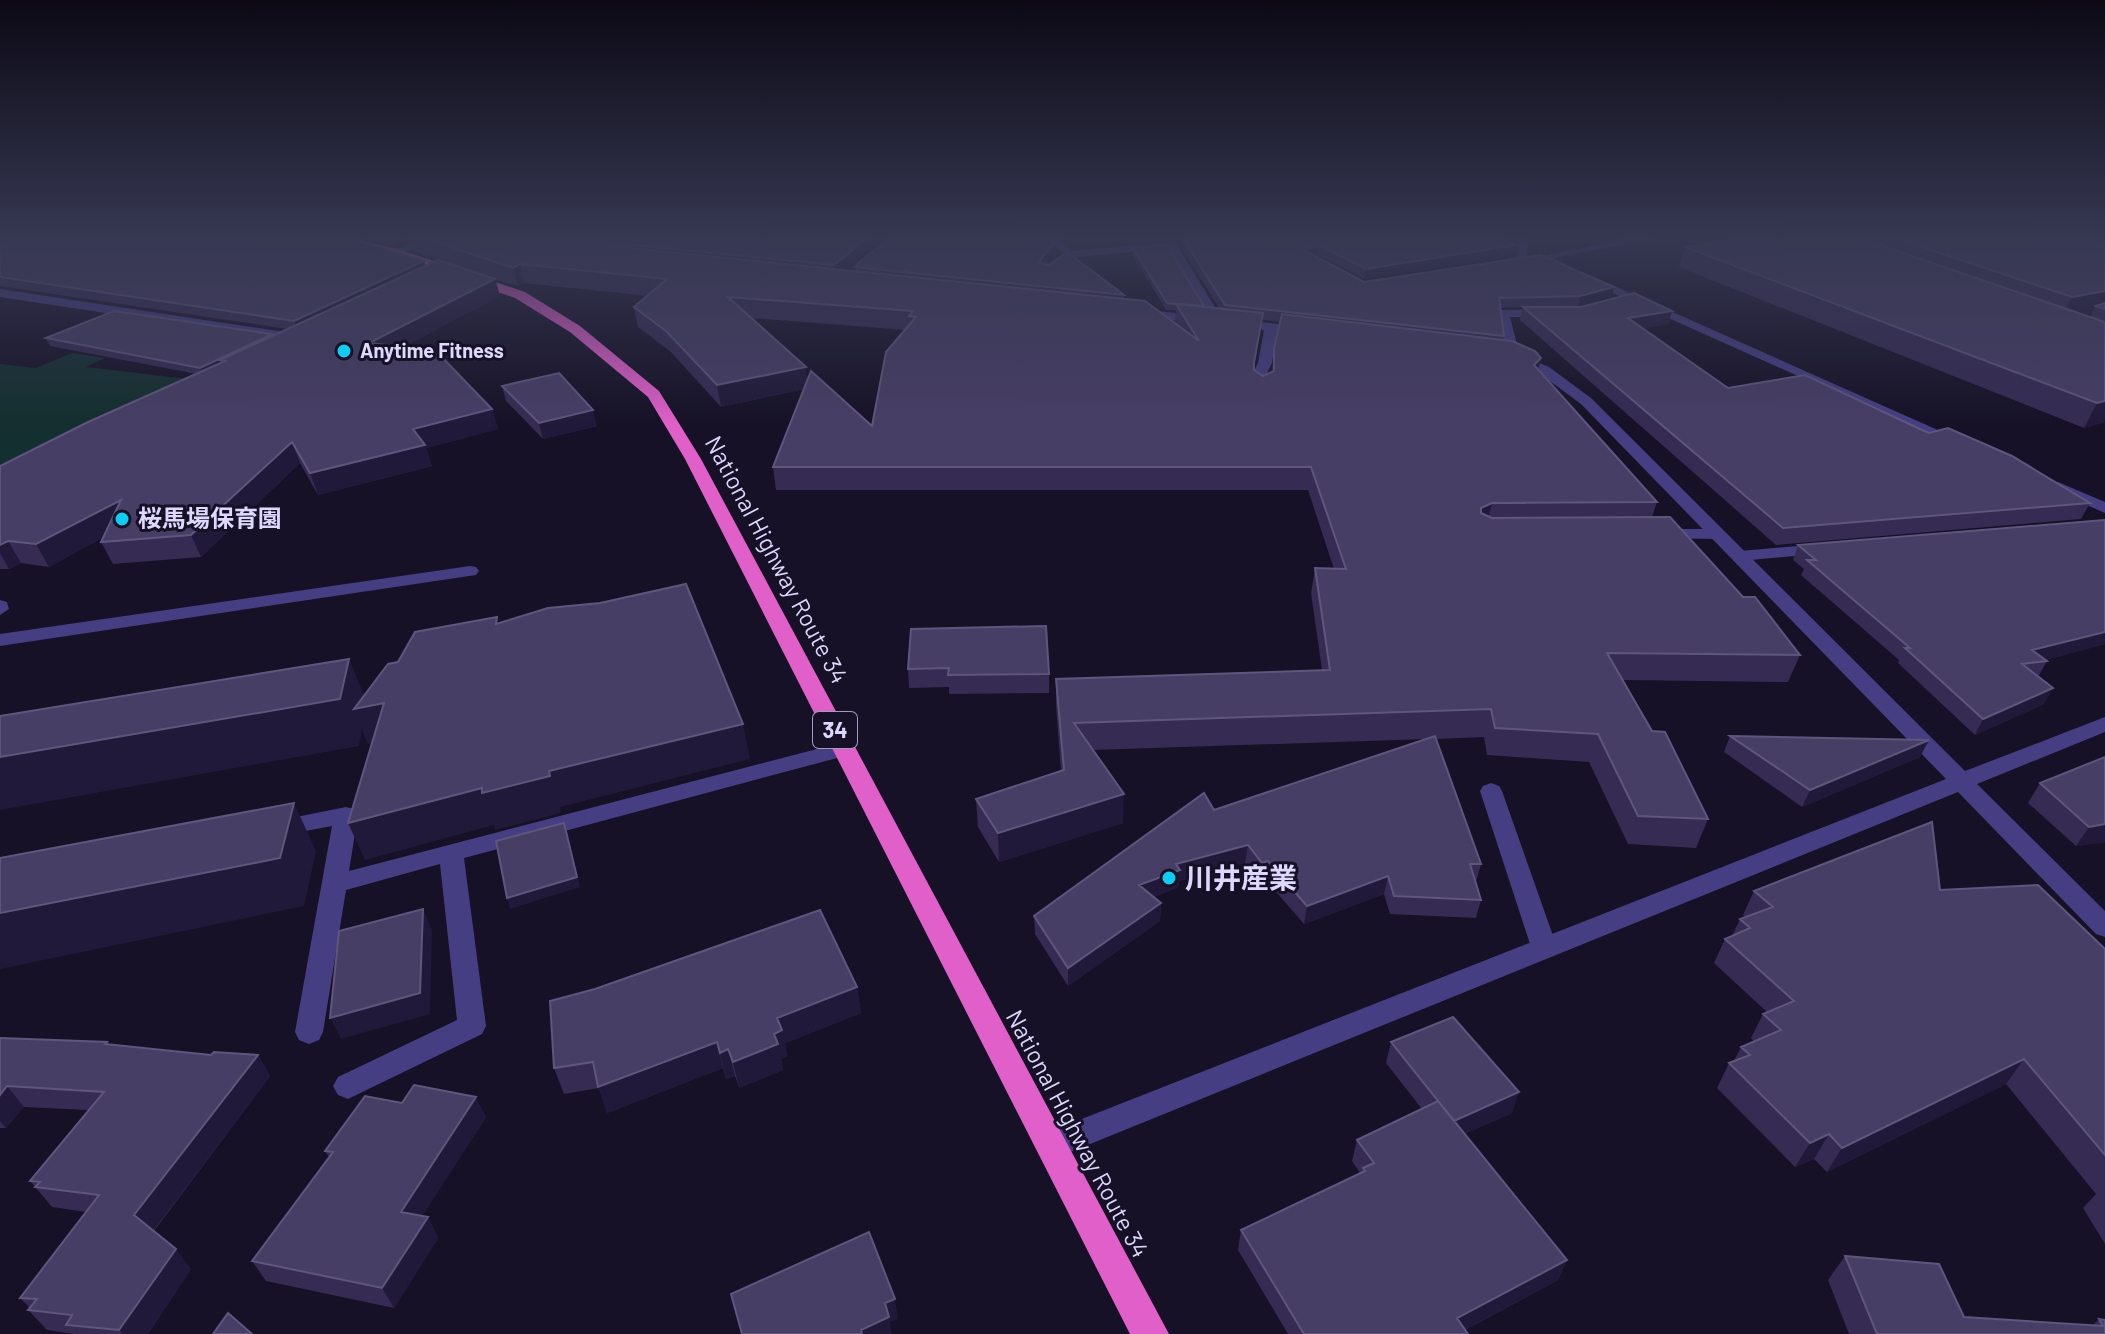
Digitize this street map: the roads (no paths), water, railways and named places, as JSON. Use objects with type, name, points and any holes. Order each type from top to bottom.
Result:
[{"type":"highway","name":"National Highway Route 34","points":[[526,299],[605,351],[654,394],[701,473],[1150,1334]]},
{"type":"street","points":[[46,299],[304,334],[270,351]]},
{"type":"street","points":[[1205,299],[1218,322]]},
{"type":"street","points":[[1605,307],[1630,299]]},
{"type":"street","points":[[1637,299],[1974,450]]},
{"type":"street","points":[[1123,312],[1319,332]]},
{"type":"street","points":[[1560,314],[1503,313],[1506,355],[1544,370],[1586,401],[2105,927]]},
{"type":"street","points":[[1262,391],[1259,375],[1265,363],[1271,327]]},
{"type":"street","points":[[2044,481],[2105,508]]},
{"type":"street","points":[[1641,534],[1718,534]]},
{"type":"street","points":[[1740,556],[1836,548]]},
{"type":"street","points":[[0,640],[470,571]]},
{"type":"street","points":[[1052,1145],[2105,724]]},
{"type":"street","points":[[334,884],[844,749]]},
{"type":"street","points":[[1491,791],[1544,947]]},
{"type":"street","points":[[255,833],[346,815],[309,1032]]},
{"type":"street","points":[[348,1086],[472,1026],[451,853]]},
{"type":"place","name":"Anytime Fitness","points":[[344,351]]},
{"type":"place","name":"桜馬場保育園","points":[[122,519]]},
{"type":"place","name":"川井産業","points":[[1169,878]]}]
